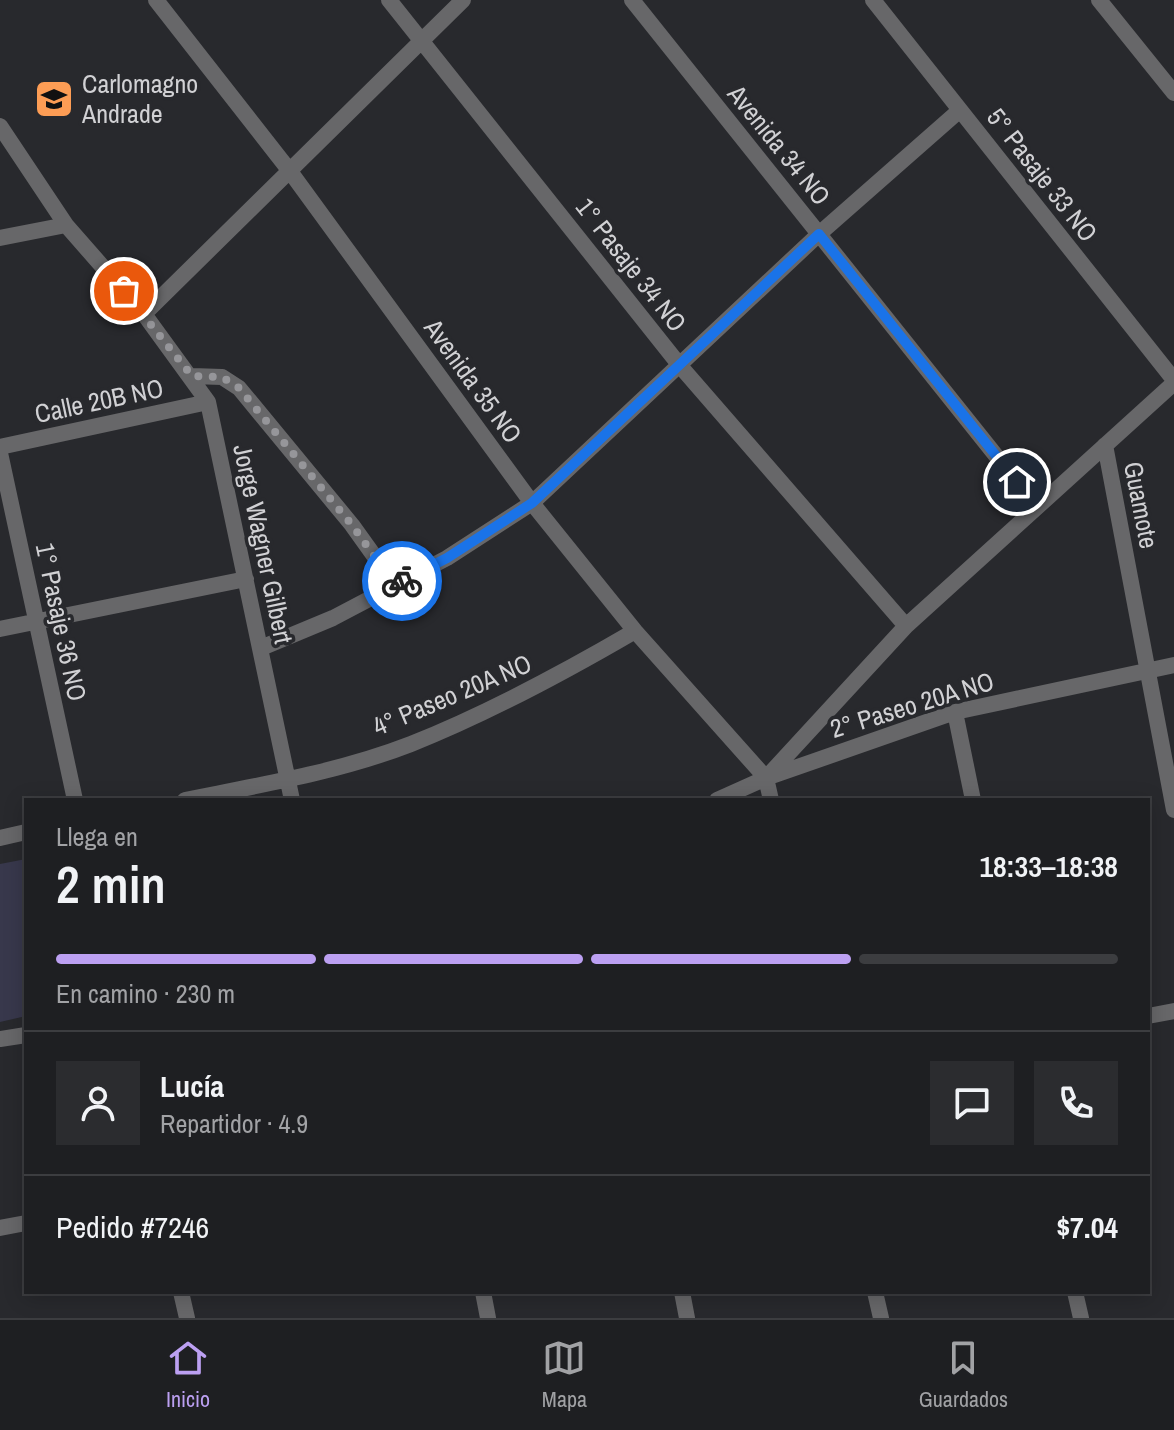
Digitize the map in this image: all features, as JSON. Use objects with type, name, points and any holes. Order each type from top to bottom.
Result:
[{"type":"street","name":"Avenida 35 NO","points":[[156,0],[289,170],[532,503],[635,631],[766,778],[771,798]]},
{"type":"street","name":"1° Pasaje 34 NO","points":[[389,0],[681,367],[906,626]]},
{"type":"street","points":[[144,314],[463,0]]},
{"type":"street","name":"Avenida 34 NO","points":[[632,0],[1037,507]]},
{"type":"street","name":"5° Pasaje 33 NO","points":[[873,0],[1174,382]]},
{"type":"street","points":[[1099,0],[1174,93]]},
{"type":"street","points":[[261,648],[333,618],[447,558],[532,503],[681,367],[819,234],[960,110]]},
{"type":"street","name":"Jorge Wagner Gilbert","points":[[0,126],[66,225],[144,314],[208,402],[292,798]]},
{"type":"street","points":[[0,238],[66,225]]},
{"type":"street","points":[[192,376],[222,377],[239,388],[352,525],[395,585]]},
{"type":"street","points":[[766,778],[906,626],[1174,382]]},
{"type":"street","name":"Calle 20B NO","points":[[0,447],[208,402]]},
{"type":"street","name":"Guamote","points":[[1105,445],[1174,810]]},
{"type":"street","name":"1° Pasaje 36 NO","points":[[0,453],[75,798]]},
{"type":"street","points":[[0,629],[246,579]]},
{"type":"street","name":"4° Paseo 20A NO","points":[[195,798],[288,779],[409,745],[550,680],[635,631]]},
{"type":"street","name":"2° Paseo 20A NO","points":[[721,798],[766,778],[955,712],[1174,665]]},
{"type":"street","points":[[955,712],[973,798]]},
{"type":"street","points":[[0,838],[24,832]]},
{"type":"street","points":[[1150,1016],[1174,1011]]},
{"type":"street","points":[[0,1039],[24,1035]]},
{"type":"street","points":[[0,1228],[24,1223]]},
{"type":"street","points":[[181,1294],[187,1318]]},
{"type":"street","points":[[483,1294],[488,1318]]},
{"type":"street","points":[[682,1294],[687,1318]]},
{"type":"street","points":[[875,1294],[881,1318]]},
{"type":"street","points":[[1075,1294],[1081,1318]]},
{"type":"shaded area","points":[[24,859],[24,1016],[0,1022],[0,864]]},
{"type":"way so far","points":[[124,291],[192,376],[222,377],[239,388],[352,525],[395,585],[402,581]]},
{"type":"place","name":"Carlomagno Andrade","points":[[54,99]]},
{"type":"route","points":[[402,581],[447,558],[532,503],[681,367],[819,234],[1017,482]]}]
